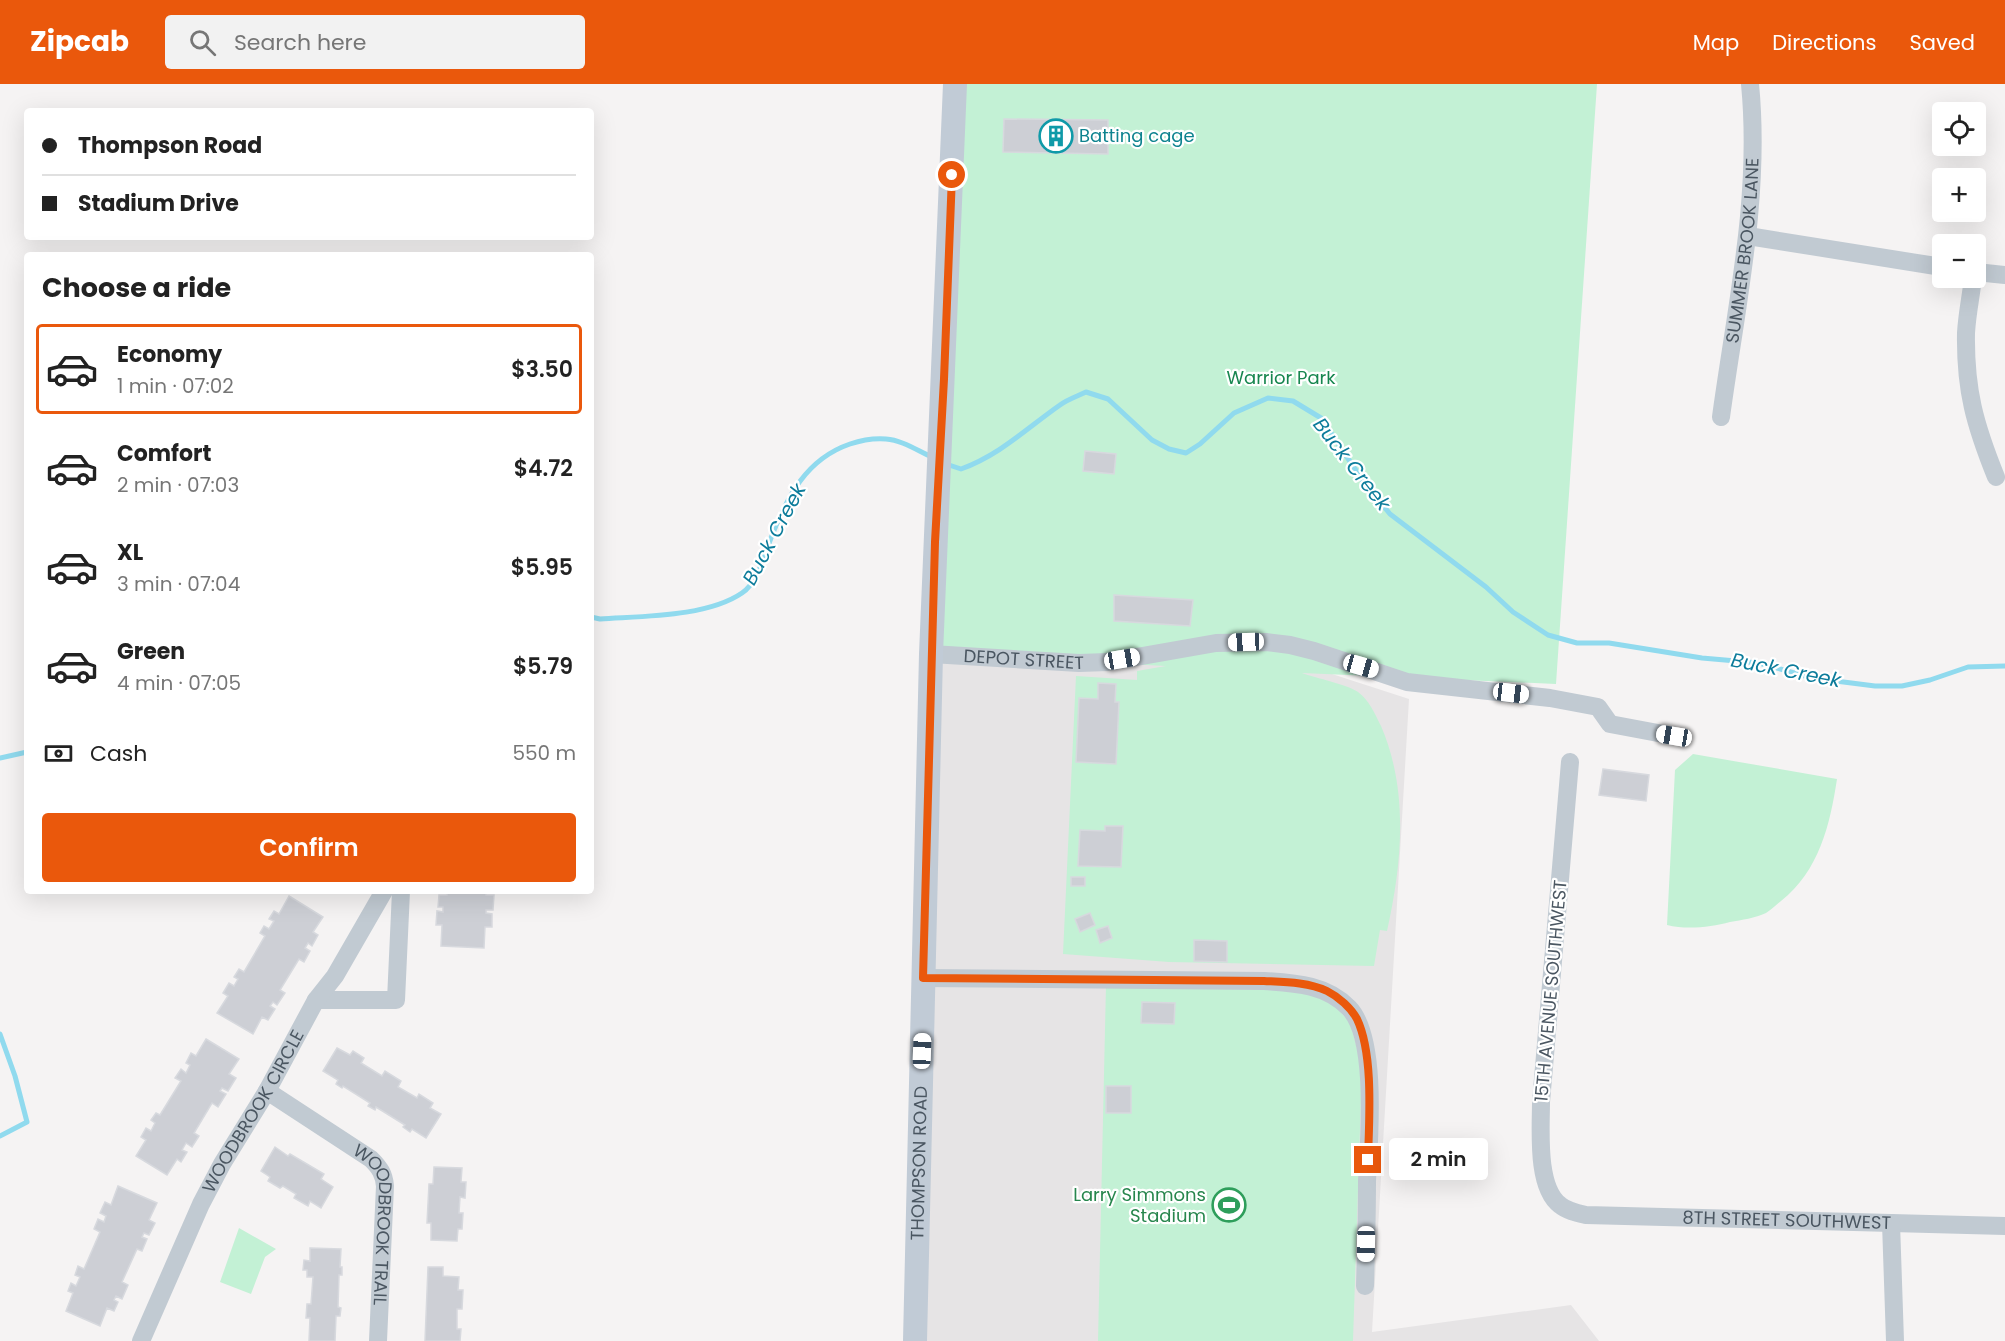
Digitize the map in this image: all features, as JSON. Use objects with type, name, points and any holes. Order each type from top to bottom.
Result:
[{"type":"street","name":"THOMPSON ROAD","points":[[915,1341],[931,654],[955,84]]},
{"type":"street","name":"SUMMER BROOK LANE","points":[[1722,417],[1748,236],[1753,176],[1754,122],[1750,84]]},
{"type":"street","points":[[1748,236],[1932,265]]},
{"type":"street","points":[[1986,273],[2005,275]]},
{"type":"street","points":[[1972,288],[1966,332],[1968,388],[1981,440],[1996,477]]},
{"type":"street","name":"DEPOT STREET","points":[[931,654],[1108,662],[1216,643],[1266,642],[1314,651],[1407,682],[1550,698],[1598,706],[1610,724],[1674,736]]},
{"type":"street","name":"15TH AVENUE SOUTHWEST","points":[[1570,762],[1541,1102],[1540,1155],[1548,1187],[1555,1200],[1570,1211]]},
{"type":"street","name":"WOODBROOK CIRCLE","points":[[141,1341],[201,1204],[222,1164],[267,1091],[316,1000],[335,976],[382,894]]},
{"type":"street","points":[[316,1000],[396,1000],[400,894]]},
{"type":"street","points":[[923,978],[1264,981],[1309,986],[1327,991],[1338,998],[1356,1018],[1361,1029],[1366,1058],[1369,1118],[1365,1286]]},
{"type":"street","name":"WOODBROOK TRAIL","points":[[267,1091],[371,1159],[380,1167],[384,1175],[378,1341]]},
{"type":"street","name":"8TH STREET SOUTHWEST","points":[[1570,1211],[1586,1215],[2005,1226]]},
{"type":"street","points":[[1891,1223],[1895,1341]]},
{"type":"shaded area","points":[[931,654],[1292,661],[1409,699],[1372,1332],[1571,1305],[1599,1341],[915,1341]]},
{"type":"green space","name":"Warrior Park","points":[[964,84],[1597,84],[1556,684],[1302,673],[1354,689],[1362,695],[1381,726],[1390,751],[1399,802],[1399,854],[1387,931],[1380,930],[1374,966],[1169,962],[1063,954],[1076,676],[1137,680],[1137,671],[1166,666],[931,654]]},
{"type":"green space","points":[[1693,754],[1837,779],[1831,813],[1814,861],[1794,889],[1766,913],[1748,919],[1691,928],[1667,925],[1675,770]]},
{"type":"green space","name":"Larry Simmons Stadium","points":[[1106,985],[1297,990],[1325,996],[1350,1022],[1362,1068],[1353,1341],[1098,1341]]},
{"type":"green space","points":[[239,1228],[276,1249],[265,1257],[251,1294],[220,1282]]},
{"type":"building","name":"Batting cage","points":[[1004,119],[1108,120],[1108,154],[1003,152]]},
{"type":"building","points":[[1085,451],[1116,454],[1114,474],[1083,471]]},
{"type":"building","points":[[1114,595],[1193,600],[1190,626],[1114,621]]},
{"type":"building","points":[[1098,683],[1116,684],[1115,702],[1119,702],[1116,764],[1076,762],[1079,698],[1098,699]]},
{"type":"building","points":[[1603,769],[1649,775],[1646,801],[1599,795]]},
{"type":"building","points":[[1105,826],[1123,826],[1121,867],[1078,866],[1080,830],[1105,831]]},
{"type":"building","points":[[1071,877],[1085,877],[1085,886],[1071,886]]},
{"type":"building","points":[[439,895],[494,895],[493,910],[486,910],[486,913],[492,914],[492,927],[485,927],[484,948],[441,946],[442,925],[436,925],[437,911],[443,912],[443,907],[438,907]]},
{"type":"building","points":[[289,896],[323,917],[313,932],[318,935],[312,946],[308,943],[305,948],[310,951],[304,962],[299,959],[280,990],[285,993],[277,1005],[273,1002],[270,1006],[275,1009],[268,1020],[262,1017],[253,1034],[217,1013],[228,996],[223,993],[229,983],[234,986],[238,979],[234,977],[239,969],[244,972],[265,936],[260,933],[264,926],[269,929],[274,921],[269,919],[274,911],[279,914]]},
{"type":"building","points":[[1090,913],[1095,925],[1080,932],[1075,919]]},
{"type":"building","points":[[1108,926],[1112,938],[1100,943],[1096,930]]},
{"type":"building","points":[[1194,940],[1227,941],[1227,962],[1194,961]]},
{"type":"building","points":[[1142,1002],[1175,1003],[1174,1024],[1141,1023]]},
{"type":"building","points":[[206,1039],[239,1059],[229,1074],[236,1078],[228,1091],[222,1088],[220,1091],[226,1094],[218,1107],[212,1103],[194,1133],[199,1136],[192,1147],[186,1143],[182,1150],[187,1152],[181,1162],[177,1159],[167,1175],[136,1156],[146,1140],[141,1137],[146,1128],[151,1131],[155,1123],[151,1120],[156,1113],[160,1115],[181,1081],[175,1078],[181,1069],[186,1073],[190,1065],[186,1063],[191,1053],[196,1056]]},
{"type":"building","points":[[337,1048],[350,1055],[353,1051],[364,1058],[361,1063],[382,1076],[385,1071],[401,1081],[398,1087],[417,1098],[419,1094],[433,1103],[430,1108],[441,1114],[426,1138],[412,1129],[410,1132],[403,1127],[405,1125],[376,1107],[375,1110],[368,1106],[370,1103],[336,1084],[338,1080],[323,1071]]},
{"type":"building","points":[[1106,1086],[1131,1086],[1131,1113],[1106,1113]]},
{"type":"building","points":[[275,1147],[324,1174],[321,1179],[333,1187],[321,1208],[310,1201],[308,1206],[294,1198],[296,1194],[268,1181],[270,1177],[261,1171]]},
{"type":"building","points":[[434,1167],[462,1168],[461,1182],[466,1182],[465,1198],[460,1197],[459,1213],[463,1213],[462,1229],[458,1229],[457,1241],[431,1240],[431,1223],[427,1223],[429,1184],[433,1184]]},
{"type":"building","points":[[118,1186],[157,1203],[149,1220],[155,1223],[149,1235],[144,1233],[142,1237],[147,1239],[142,1251],[137,1249],[122,1282],[128,1285],[122,1299],[116,1296],[114,1300],[118,1302],[114,1311],[107,1308],[100,1326],[66,1311],[73,1293],[68,1291],[71,1283],[76,1286],[80,1277],[75,1275],[78,1266],[84,1269],[100,1232],[94,1229],[98,1219],[104,1222],[106,1216],[100,1213],[105,1202],[111,1205]]},
{"type":"building","points":[[310,1248],[341,1249],[342,1275],[339,1275],[338,1307],[341,1308],[340,1316],[336,1316],[335,1341],[309,1341],[310,1318],[306,1318],[307,1304],[311,1304],[313,1277],[307,1277],[307,1270],[303,1270],[304,1260],[310,1261]]},
{"type":"building","points":[[428,1267],[443,1267],[443,1276],[459,1277],[458,1290],[463,1290],[462,1309],[457,1309],[457,1329],[461,1329],[460,1341],[425,1341]]},
{"type":"waterway","name":"Buck Creek","points":[[946,464],[961,469],[975,463],[1001,449],[1063,403],[1086,392],[1108,399],[1152,440],[1169,449],[1186,453],[1200,444],[1234,413],[1268,398],[1293,401],[1321,418],[1363,481],[1390,514],[1486,587],[1513,612],[1548,635],[1577,643],[1609,643],[1702,658],[1759,663],[1812,678],[1875,686],[1902,686],[1930,680],[1968,667],[2005,666]]},
{"type":"waterway","name":"Buck Creek","points":[[594,618],[635,617],[693,611],[728,601],[742,593],[756,576],[791,494],[821,459],[835,451],[859,441],[886,439],[904,444],[932,457]]},
{"type":"waterway","name":"Buck Creek","points":[[0,758],[24,753]]},
{"type":"waterway","name":"Buck Creek","points":[[0,1034],[15,1076],[27,1122],[0,1136]]},
{"type":"place","name":"Batting cage","points":[[1056,136]]},
{"type":"place","name":"Larry Simmons Stadium","points":[[1229,1205]]},
{"type":"route","points":[[952,175],[935,542],[923,978],[1264,981],[1287,982],[1327,991],[1349,1008],[1361,1029],[1368,1078],[1368,1160]]}]
